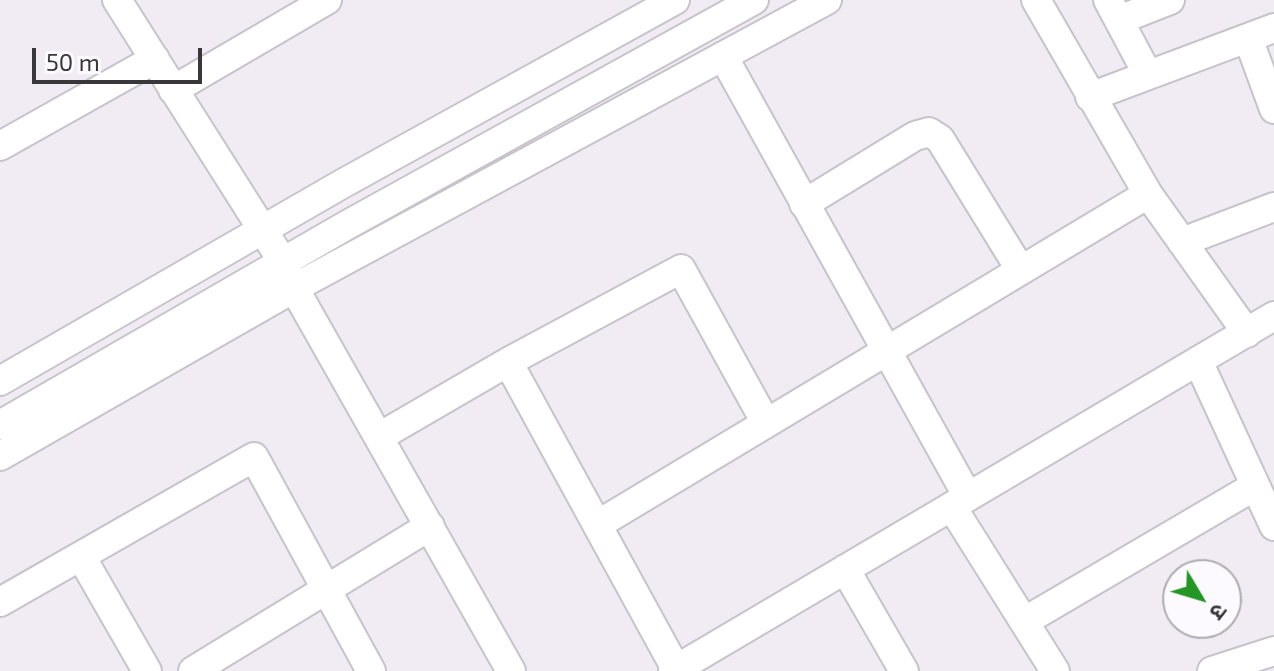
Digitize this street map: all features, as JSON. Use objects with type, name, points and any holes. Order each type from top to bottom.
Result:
[{"type":"street","points":[[117,0],[263,230],[511,671]]},
{"type":"street","points":[[0,381],[675,0]]},
{"type":"street","points":[[0,456],[288,275],[754,0]]},
{"type":"street","points":[[0,425],[827,0]]},
{"type":"street","points":[[1148,75],[1114,10],[1170,0]]},
{"type":"street","points":[[173,90],[314,3]]},
{"type":"street","points":[[1043,3],[1090,97],[1148,194],[1247,333]]},
{"type":"street","points":[[1090,97],[1261,33],[1274,109]]},
{"type":"street","points":[[723,56],[885,350],[960,502],[1055,671]]},
{"type":"street","points":[[0,146],[155,59]]},
{"type":"street","points":[[804,204],[915,136],[929,132],[940,139],[1020,269]]},
{"type":"street","points":[[597,525],[1148,194]]},
{"type":"street","points":[[1182,242],[1274,207]]},
{"type":"street","points":[[379,437],[508,362],[681,269],[766,423]]},
{"type":"street","points":[[508,362],[675,670],[1274,316]]},
{"type":"street","points":[[1198,361],[1274,526]]},
{"type":"street","points":[[0,602],[82,558],[254,457],[371,671]]},
{"type":"street","points":[[1025,621],[1255,486]]},
{"type":"street","points":[[193,671],[430,526]]},
{"type":"street","points":[[82,558],[147,671]]},
{"type":"street","points":[[845,569],[904,671]]},
{"type":"street","points":[[1212,671],[1274,651]]}]
